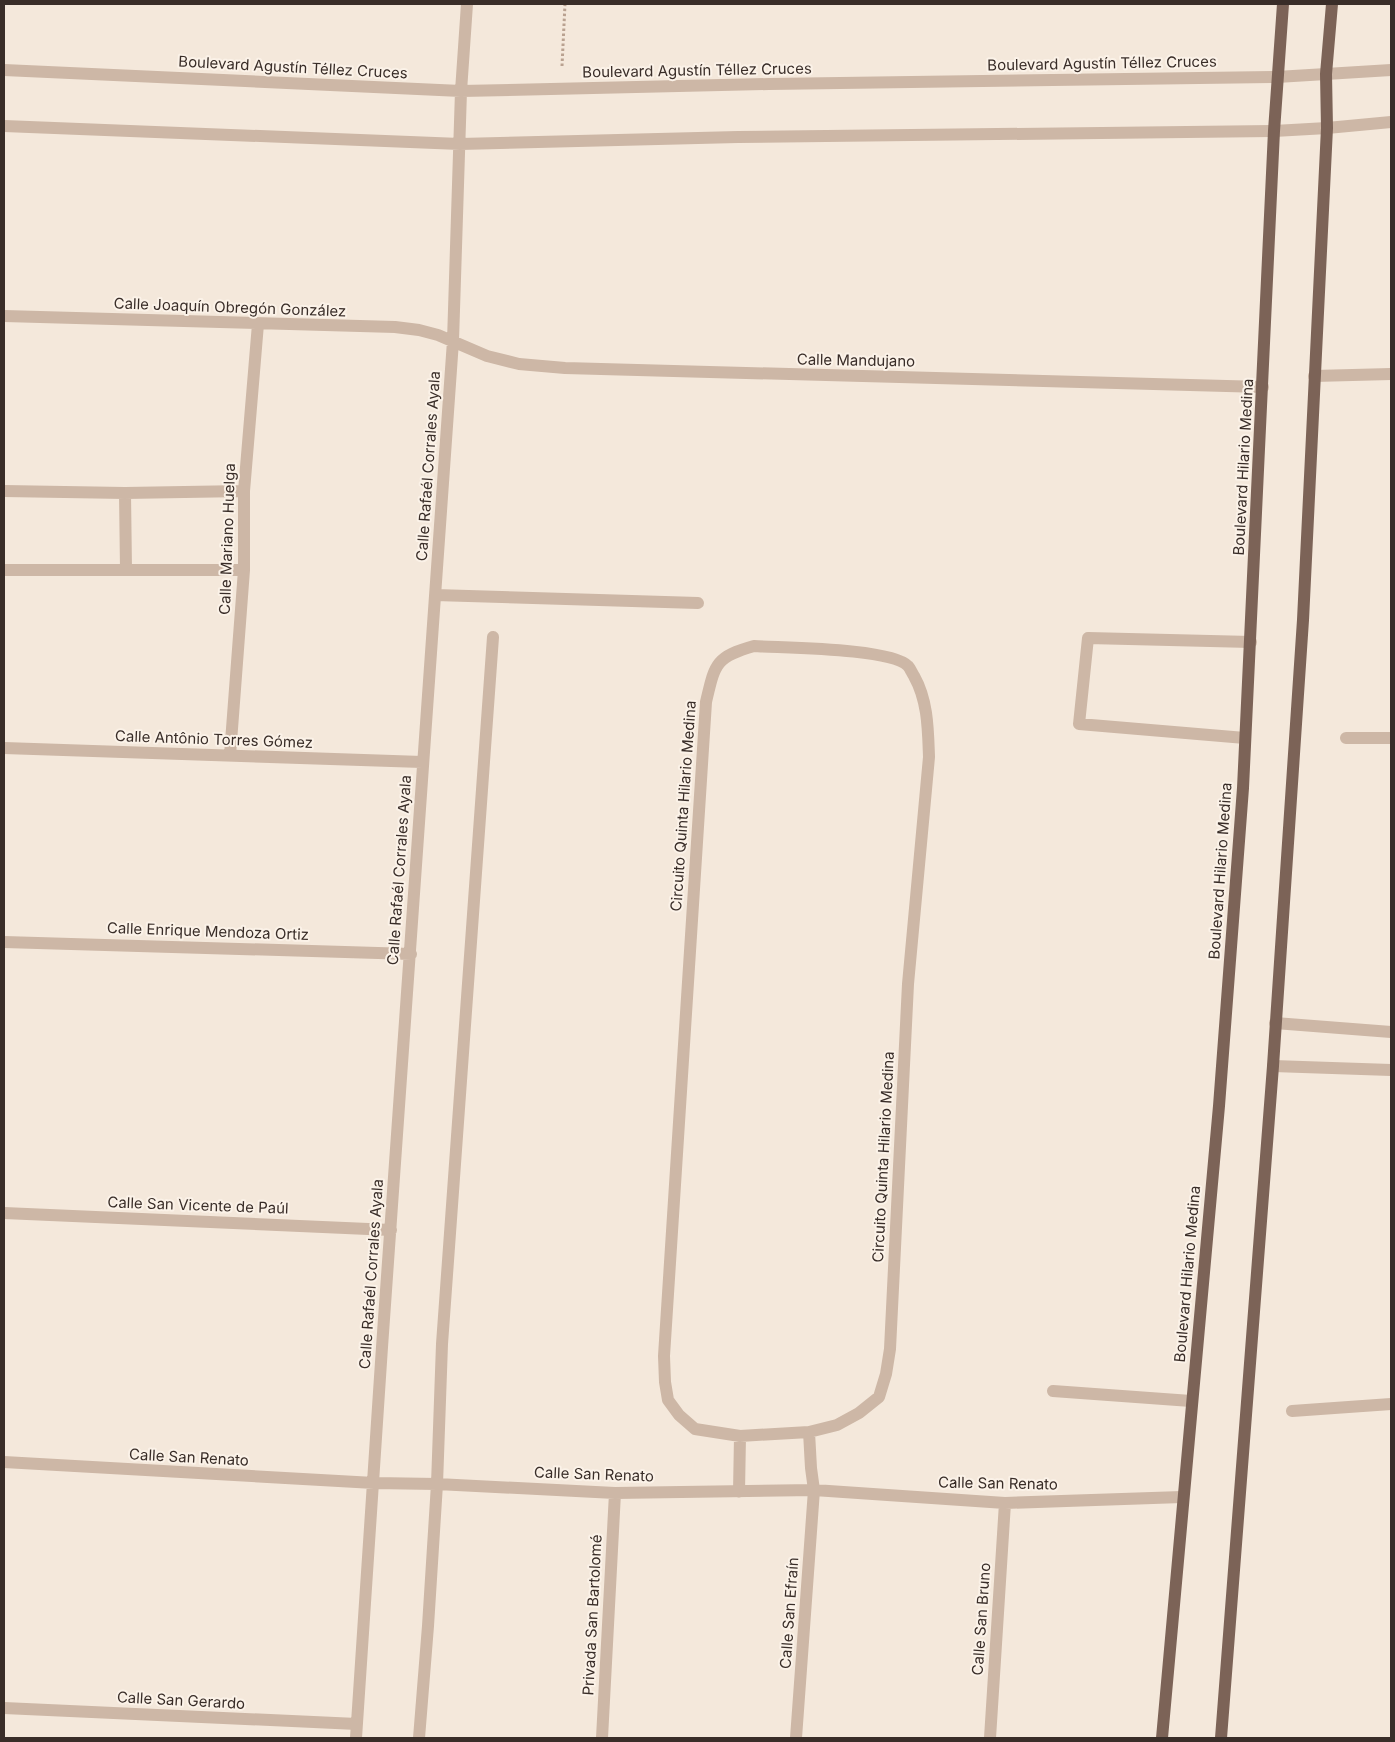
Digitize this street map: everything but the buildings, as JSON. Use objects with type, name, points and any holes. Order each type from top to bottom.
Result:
[{"type":"main road","name":"Boulevard Hilario Medina","points":[[1162,1738],[1182,1497],[1219,1106],[1246,738],[1274,131],[1283,4]]},
{"type":"main road","points":[[1221,1738],[1273,1066],[1303,620],[1327,128],[1326,74],[1332,4]]},
{"type":"street","name":"Calle Rafaél Corrales Ayala","points":[[356,1738],[390,1230],[411,954],[422,762],[453,341],[467,4]]},
{"type":"street","name":"Boulevard Agustín Téllez Cruces","points":[[4,70],[462,91],[769,84],[1277,77],[1391,70]]},
{"type":"street","points":[[4,126],[460,144],[738,136],[1274,131],[1391,122]]},
{"type":"street","name":"Calle Joaquín Obregón González","points":[[4,316],[395,327],[419,330],[453,341]]},
{"type":"street","name":"Calle Mariano Huelga","points":[[230,755],[244,570],[244,491],[258,324]]},
{"type":"street","name":"Calle Mandujano","points":[[453,341],[487,356],[519,364],[565,368],[1263,387]]},
{"type":"street","points":[[1314,376],[1391,374]]},
{"type":"street","points":[[4,491],[125,493],[244,491]]},
{"type":"street","points":[[125,493],[126,569]]},
{"type":"street","points":[[4,570],[244,570]]},
{"type":"street","points":[[435,595],[698,603]]},
{"type":"street","points":[[419,1738],[437,1484],[442,1344],[494,637]]},
{"type":"street","points":[[1246,738],[1080,724],[1088,638],[1251,642]]},
{"type":"street","name":"Circuito Quinta Hilario Medina","points":[[754,646],[869,653],[893,658],[908,666],[916,680],[924,702],[928,724],[929,758],[908,984],[892,1314],[886,1374],[879,1397],[859,1413],[837,1424],[809,1432],[740,1436],[695,1429],[679,1416],[668,1400],[665,1382],[664,1356],[706,702],[712,676],[721,660],[737,651],[754,646]]},
{"type":"street","points":[[1346,738],[1391,738]]},
{"type":"street","name":"Calle Antônio Torres Gómez","points":[[4,748],[422,762]]},
{"type":"street","name":"Calle Enrique Mendoza Ortiz","points":[[4,942],[411,954]]},
{"type":"street","points":[[1276,1023],[1391,1032]]},
{"type":"street","points":[[1273,1066],[1391,1070]]},
{"type":"street","name":"Calle San Vicente de Paúl","points":[[4,1214],[390,1230]]},
{"type":"street","points":[[1053,1391],[1191,1401]]},
{"type":"street","points":[[1292,1411],[1391,1404]]},
{"type":"street","points":[[809,1432],[814,1490]]},
{"type":"street","points":[[739,1492],[740,1436]]},
{"type":"street","name":"Calle San Renato","points":[[4,1462],[374,1483],[437,1484],[615,1493],[814,1490],[1006,1503],[1182,1497]]},
{"type":"street","name":"Calle San Efraín","points":[[796,1738],[814,1490]]},
{"type":"street","name":"Privada San Bartolomé","points":[[602,1738],[615,1493]]},
{"type":"street","name":"Calle San Bruno","points":[[990,1738],[1006,1503]]},
{"type":"street","name":"Calle San Gerardo","points":[[4,1708],[357,1724]]},
{"type":"path","points":[[561,89],[565,4]]}]
